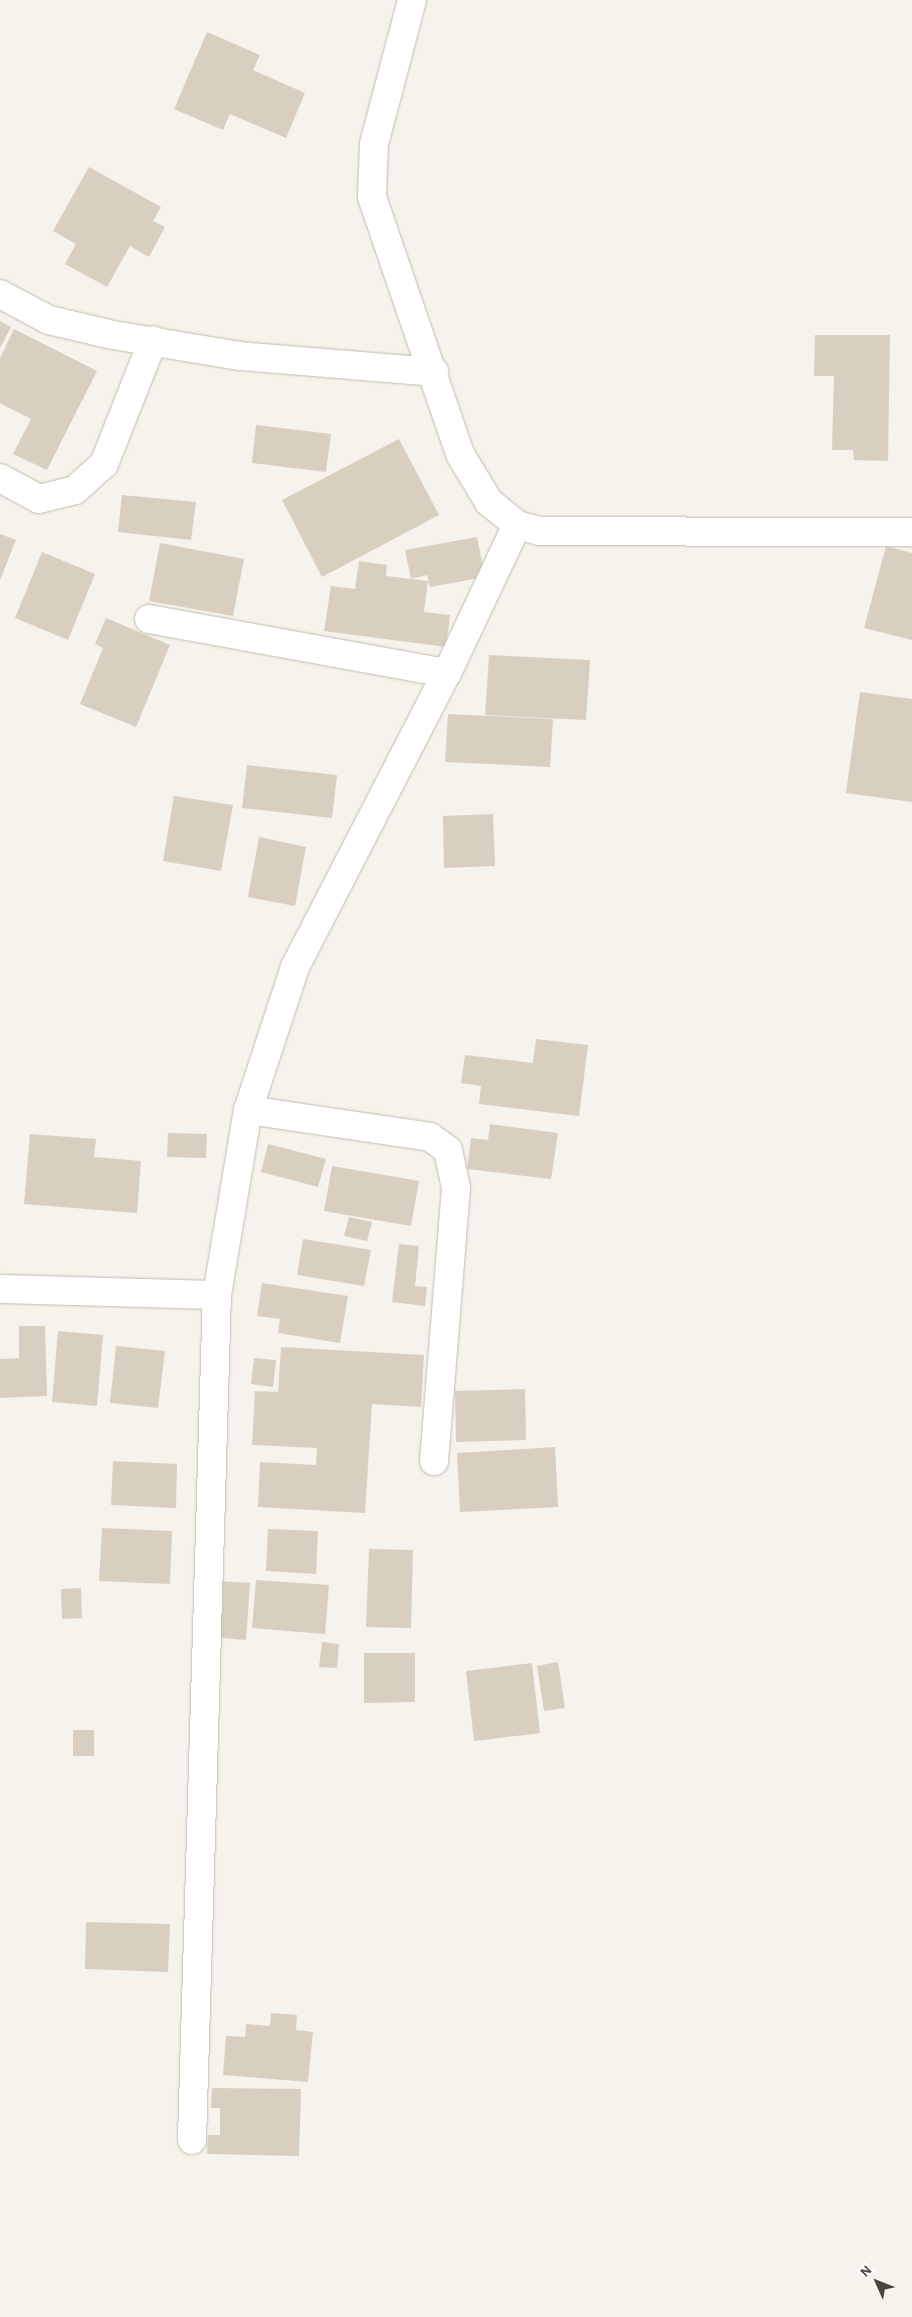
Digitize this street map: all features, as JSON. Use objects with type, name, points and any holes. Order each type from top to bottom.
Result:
[{"type":"street","points":[[412,0],[374,144],[372,197],[434,372],[460,454],[490,502],[517,525],[540,531],[912,532]]},
{"type":"street","points":[[0,294],[49,320],[79,329],[240,356],[434,372]]},
{"type":"street","points":[[0,478],[39,498],[75,490],[104,464],[152,340]]},
{"type":"street","points":[[192,2140],[217,1295],[248,1110],[296,967],[447,673],[517,525]]},
{"type":"street","points":[[148,619],[447,673]]},
{"type":"street","points":[[248,1110],[430,1137],[448,1150],[456,1188],[434,1461]]},
{"type":"street","points":[[0,1289],[217,1295]]},
{"type":"building","points":[[207,32],[260,55],[253,70],[305,93],[286,138],[230,114],[223,130],[174,109]]},
{"type":"building","points":[[89,167],[161,207],[153,221],[165,227],[149,257],[130,246],[107,287],[65,264],[76,244],[53,231]]},
{"type":"building","points":[[0,321],[11,327],[0,348]]},
{"type":"building","points":[[14,329],[97,371],[47,470],[13,454],[31,419],[0,403],[0,358]]},
{"type":"building","points":[[815,335],[890,335],[888,461],[854,460],[853,450],[832,450],[834,376],[814,376]]},
{"type":"building","points":[[256,425],[331,434],[326,472],[252,463]]},
{"type":"building","points":[[399,439],[439,515],[322,577],[282,500]]},
{"type":"building","points":[[122,495],[196,502],[191,540],[118,532]]},
{"type":"building","points":[[0,534],[16,540],[0,580]]},
{"type":"building","points":[[477,537],[485,577],[430,587],[428,575],[411,579],[405,550]]},
{"type":"building","points":[[160,543],[244,559],[233,616],[149,601]]},
{"type":"building","points":[[886,546],[912,553],[912,640],[864,628]]},
{"type":"building","points":[[42,552],[95,574],[68,640],[15,618]]},
{"type":"building","points":[[359,561],[387,565],[386,576],[428,581],[424,612],[450,615],[446,647],[324,631],[331,586],[355,589]]},
{"type":"building","points":[[106,618],[170,645],[136,727],[80,704],[103,648],[95,644]]},
{"type":"building","points":[[489,655],[590,660],[586,720],[485,715]]},
{"type":"building","points":[[860,692],[912,699],[912,802],[846,793]]},
{"type":"building","points":[[448,714],[553,719],[550,767],[445,762]]},
{"type":"building","points":[[247,765],[337,775],[332,818],[242,808]]},
{"type":"building","points":[[174,796],[233,805],[221,871],[163,861]]},
{"type":"building","points":[[493,814],[495,866],[444,868],[443,816]]},
{"type":"building","points":[[259,837],[306,847],[295,906],[248,897]]},
{"type":"building","points":[[536,1039],[588,1045],[579,1116],[479,1104],[481,1086],[461,1083],[465,1055],[533,1063]]},
{"type":"building","points":[[490,1124],[558,1133],[551,1179],[467,1169],[471,1138],[488,1140]]},
{"type":"building","points":[[168,1133],[207,1134],[206,1158],[167,1157]]},
{"type":"building","points":[[30,1134],[96,1139],[94,1157],[141,1161],[137,1213],[24,1204]]},
{"type":"building","points":[[268,1144],[326,1159],[318,1187],[261,1172]]},
{"type":"building","points":[[332,1166],[419,1181],[411,1226],[324,1211]]},
{"type":"building","points":[[349,1217],[372,1222],[367,1241],[344,1236]]},
{"type":"building","points":[[303,1239],[371,1250],[364,1286],[297,1275]]},
{"type":"building","points":[[399,1244],[419,1246],[415,1286],[427,1287],[425,1306],[392,1302]]},
{"type":"building","points":[[262,1283],[348,1296],[340,1343],[278,1333],[280,1319],[257,1316]]},
{"type":"building","points":[[19,1326],[45,1326],[47,1396],[0,1398],[0,1359],[19,1358]]},
{"type":"building","points":[[58,1331],[103,1335],[97,1406],[52,1402]]},
{"type":"building","points":[[116,1346],[165,1351],[158,1408],[110,1403]]},
{"type":"building","points":[[281,1347],[424,1355],[421,1407],[372,1404],[365,1513],[258,1507],[260,1462],[316,1465],[317,1448],[252,1445],[255,1391],[278,1392]]},
{"type":"building","points":[[254,1358],[276,1360],[273,1387],[251,1384]]},
{"type":"building","points":[[525,1389],[526,1440],[456,1442],[455,1391]]},
{"type":"building","points":[[555,1447],[558,1507],[460,1512],[457,1453]]},
{"type":"building","points":[[113,1461],[177,1464],[176,1508],[111,1505]]},
{"type":"building","points":[[102,1528],[172,1531],[170,1584],[99,1581]]},
{"type":"building","points":[[268,1529],[318,1531],[316,1574],[266,1571]]},
{"type":"building","points":[[369,1549],[413,1550],[411,1628],[366,1627]]},
{"type":"building","points":[[256,1580],[329,1585],[325,1634],[252,1628]]},
{"type":"building","points":[[217,1581],[250,1583],[246,1640],[213,1637]]},
{"type":"building","points":[[81,1588],[82,1618],[62,1619],[61,1589]]},
{"type":"building","points":[[322,1642],[339,1644],[337,1668],[319,1667]]},
{"type":"building","points":[[364,1653],[415,1653],[415,1702],[364,1703]]},
{"type":"building","points":[[558,1662],[565,1708],[544,1711],[537,1666]]},
{"type":"building","points":[[532,1663],[540,1733],[474,1741],[466,1671]]},
{"type":"building","points":[[73,1730],[94,1730],[94,1756],[73,1756]]},
{"type":"building","points":[[86,1922],[170,1924],[168,1972],[85,1969]]},
{"type":"building","points":[[271,2013],[297,2015],[296,2030],[313,2032],[308,2082],[223,2075],[226,2036],[245,2037],[246,2024],[270,2026]]},
{"type":"building","points":[[212,2088],[301,2089],[299,2156],[207,2154],[208,2135],[220,2135],[220,2108],[211,2108]]}]
